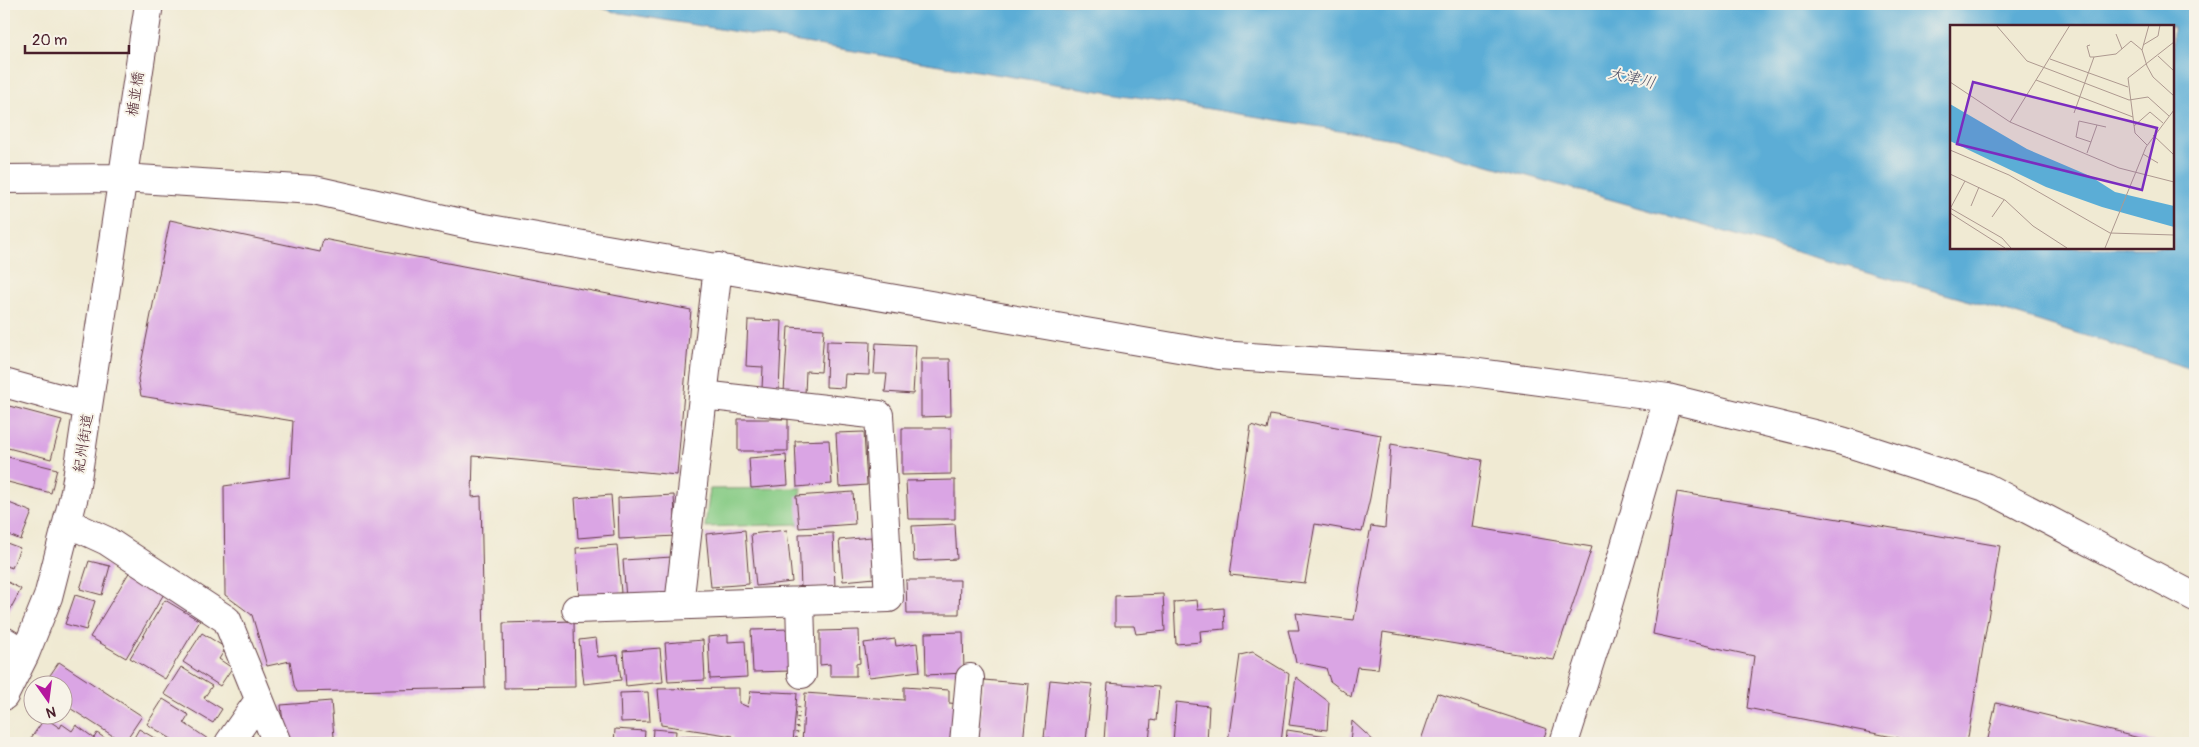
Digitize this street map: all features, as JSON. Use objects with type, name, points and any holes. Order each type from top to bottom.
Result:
[{"type":"street","name":"楯並橋","points":[[124,166],[149,4]]},
{"type":"street","points":[[4,179],[124,166],[314,190],[479,227],[718,267],[1219,356],[1464,371],[1668,398],[1842,441],[1985,487],[2195,597]]},
{"type":"street","name":"紀州街道","points":[[4,696],[14,647],[48,597],[68,523],[75,492],[124,166]]},
{"type":"street","points":[[679,606],[718,267]]},
{"type":"street","points":[[4,383],[88,406]]},
{"type":"street","points":[[576,609],[889,598],[879,415],[702,395]]},
{"type":"street","points":[[1564,743],[1668,398]]},
{"type":"street","points":[[68,523],[107,541],[227,620],[277,743]]},
{"type":"street","points":[[800,601],[802,674]]},
{"type":"street","points":[[964,743],[970,678]]},
{"type":"street","points":[[229,743],[258,700]]},
{"type":"path","points":[[796,743],[802,674]]},
{"type":"green space","points":[[801,488],[800,524],[705,527],[710,489]]},
{"type":"water","name":"大津川","points":[[590,4],[2195,4],[2195,370],[2009,312],[1400,140],[615,12]]},
{"type":"building","points":[[170,220],[320,252],[323,239],[691,310],[677,475],[473,456],[472,497],[481,496],[485,688],[297,692],[290,661],[267,666],[252,615],[225,595],[224,486],[290,477],[293,421],[141,396],[138,379]]},
{"type":"building","points":[[748,320],[782,321],[779,390],[762,389],[763,367],[746,366]]},
{"type":"building","points":[[788,327],[824,329],[821,372],[806,371],[805,394],[784,392]]},
{"type":"building","points":[[827,341],[870,342],[869,375],[845,374],[844,388],[826,387]]},
{"type":"building","points":[[876,343],[916,345],[913,394],[885,392],[887,374],[874,374]]},
{"type":"building","points":[[921,359],[950,359],[951,416],[921,417]]},
{"type":"building","points":[[9,406],[62,420],[51,459],[4,447],[4,428]]},
{"type":"building","points":[[1270,415],[1381,435],[1362,532],[1315,524],[1305,583],[1230,575],[1251,425],[1267,430]]},
{"type":"building","points":[[738,419],[788,419],[788,451],[738,451]]},
{"type":"building","points":[[902,428],[951,428],[951,474],[902,475]]},
{"type":"building","points":[[864,432],[867,485],[839,487],[836,433]]},
{"type":"building","points":[[829,440],[832,484],[797,487],[795,441]]},
{"type":"building","points":[[1391,444],[1482,460],[1472,527],[1592,547],[1554,660],[1383,632],[1378,669],[1357,667],[1351,697],[1330,681],[1326,668],[1296,662],[1288,630],[1299,630],[1296,613],[1354,620],[1371,526],[1385,528]]},
{"type":"building","points":[[786,455],[788,485],[751,488],[749,458]]},
{"type":"building","points":[[4,456],[57,469],[51,493],[4,481]]},
{"type":"building","points":[[955,480],[955,519],[908,519],[906,481]]},
{"type":"building","points":[[853,492],[855,524],[799,528],[796,496]]},
{"type":"building","points":[[1677,492],[2000,546],[1967,743],[1923,743],[1747,708],[1754,656],[1653,634]]},
{"type":"building","points":[[611,495],[614,535],[578,538],[575,498]]},
{"type":"building","points":[[674,495],[676,536],[619,539],[618,498]]},
{"type":"building","points":[[4,501],[32,512],[21,540],[4,533]]},
{"type":"building","points":[[955,524],[957,559],[914,561],[912,526]]},
{"type":"building","points":[[745,530],[749,584],[711,587],[706,534]]},
{"type":"building","points":[[787,530],[792,582],[756,586],[751,534]]},
{"type":"building","points":[[833,533],[835,588],[801,589],[799,534]]},
{"type":"building","points":[[871,537],[875,578],[843,581],[839,540]]},
{"type":"building","points":[[4,542],[20,548],[12,568],[4,565]]},
{"type":"building","points":[[617,545],[621,593],[579,596],[576,548]]},
{"type":"building","points":[[672,557],[675,595],[626,599],[623,560]]},
{"type":"building","points":[[89,561],[110,566],[102,595],[80,589]]},
{"type":"building","points":[[130,571],[165,592],[126,658],[90,637]]},
{"type":"building","points":[[4,580],[21,589],[4,621]]},
{"type":"building","points":[[906,580],[960,580],[959,614],[907,614]]},
{"type":"building","points":[[1163,594],[1165,631],[1136,634],[1134,626],[1115,626],[1115,596]]},
{"type":"building","points":[[75,595],[95,601],[86,630],[65,624]]},
{"type":"building","points":[[165,600],[200,621],[165,679],[130,658]]},
{"type":"building","points":[[1197,600],[1198,610],[1224,608],[1225,629],[1200,631],[1201,642],[1176,644],[1174,602]]},
{"type":"building","points":[[574,621],[575,687],[504,688],[503,623]]},
{"type":"building","points":[[790,629],[791,671],[753,672],[751,630]]},
{"type":"building","points":[[859,630],[860,663],[856,664],[856,676],[830,676],[830,664],[820,665],[820,631]]},
{"type":"building","points":[[963,632],[964,673],[926,675],[925,633]]},
{"type":"building","points":[[202,633],[226,648],[219,659],[232,668],[220,686],[183,662]]},
{"type":"building","points":[[728,635],[728,642],[745,641],[747,677],[710,679],[708,637]]},
{"type":"building","points":[[596,638],[598,657],[618,655],[621,680],[584,684],[579,640]]},
{"type":"building","points":[[895,639],[896,646],[917,643],[920,671],[869,677],[864,643]]},
{"type":"building","points":[[703,640],[705,680],[668,682],[665,643]]},
{"type":"building","points":[[660,648],[663,682],[626,686],[623,651]]},
{"type":"building","points":[[1253,652],[1289,674],[1281,743],[1228,742],[1240,655]]},
{"type":"building","points":[[59,662],[142,716],[124,743],[72,709],[72,674],[51,674]]},
{"type":"building","points":[[181,667],[212,686],[204,698],[222,709],[213,723],[164,694]]},
{"type":"building","points":[[1296,677],[1329,702],[1327,730],[1289,725]]},
{"type":"building","points":[[984,680],[1029,684],[1023,743],[978,743]]},
{"type":"building","points":[[1050,680],[1092,684],[1086,741],[1044,738]]},
{"type":"building","points":[[1108,683],[1159,687],[1156,721],[1151,720],[1149,743],[1104,741]]},
{"type":"building","points":[[904,687],[949,690],[949,703],[961,704],[958,743],[802,743],[805,693],[904,700]]},
{"type":"building","points":[[739,688],[739,703],[748,707],[751,691],[797,693],[793,743],[732,743],[733,736],[661,725],[658,689]]},
{"type":"building","points":[[648,692],[650,721],[621,722],[620,693]]},
{"type":"building","points":[[1437,693],[1547,729],[1542,743],[1420,743]]},
{"type":"building","points":[[163,699],[189,715],[184,723],[208,739],[205,743],[178,743],[147,724]]},
{"type":"building","points":[[331,701],[334,737],[285,741],[281,705]]},
{"type":"building","points":[[1176,702],[1209,706],[1207,743],[1173,743]]},
{"type":"building","points":[[1996,703],[2160,743],[1987,743]]},
{"type":"building","points":[[1352,721],[1376,743],[1350,743]]},
{"type":"building","points":[[41,724],[54,724],[60,728],[62,724],[72,731],[76,725],[94,738],[97,733],[112,743],[39,743],[31,738]]},
{"type":"building","points":[[139,729],[163,743],[131,743]]},
{"type":"building","points":[[615,729],[645,731],[644,743],[614,743]]},
{"type":"building","points":[[653,729],[676,731],[675,743],[652,743]]},
{"type":"building","points":[[1287,730],[1327,736],[1325,743],[1286,743]]},
{"type":"building","points":[[249,734],[263,743],[243,743]]},
{"type":"building","points":[[681,736],[709,737],[709,743],[681,743]]}]
